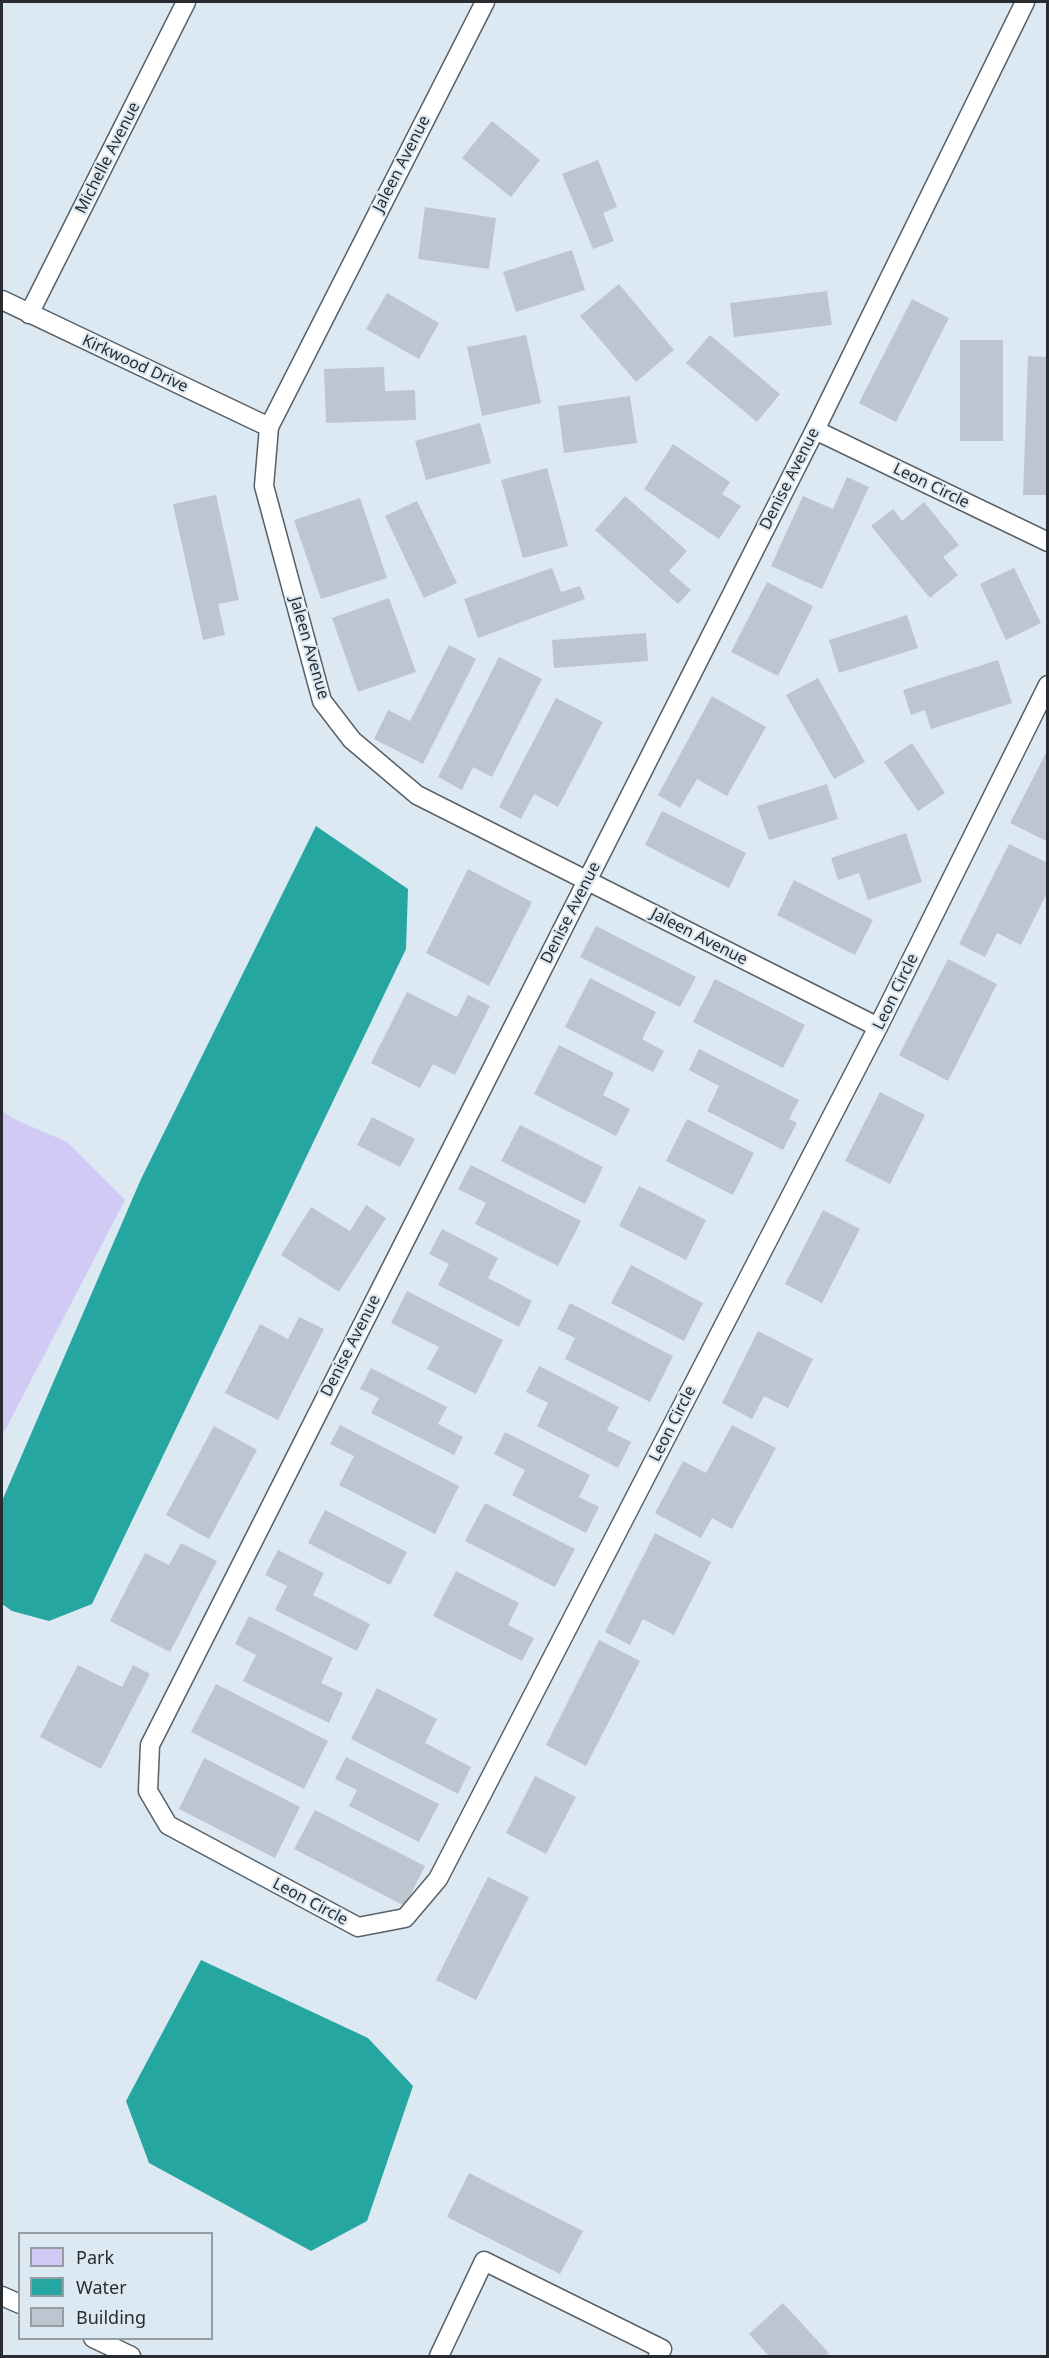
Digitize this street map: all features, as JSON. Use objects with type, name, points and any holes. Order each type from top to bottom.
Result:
[{"type":"lane","name":"Michelle Avenue","points":[[29,314],[186,2]]},
{"type":"lane","name":"Jaleen Avenue","points":[[484,2],[269,427],[264,486],[322,700],[352,740],[417,795],[878,1027]]},
{"type":"lane","name":"Denise Avenue","points":[[168,1825],[148,1791],[150,1745],[815,430],[1025,2]]},
{"type":"lane","name":"Kirkwood Drive","points":[[2,300],[269,427]]},
{"type":"lane","name":"Leon Circle","points":[[815,430],[1047,542]]},
{"type":"lane","name":"Leon Circle","points":[[168,1825],[358,1928],[405,1918],[438,1879],[878,1027],[1047,685]]},
{"type":"lane","points":[[439,2356],[484,2261],[662,2349],[658,2356]]},
{"type":"lane","points":[[2,2296],[18,2303]]},
{"type":"lane","points":[[97,2340],[131,2356]]},
{"type":"green space","points":[[2,1111],[14,1119],[67,1142],[125,1200],[2,1436]]},
{"type":"water","points":[[316,826],[408,889],[406,949],[92,1604],[49,1621],[12,1611],[2,1604],[2,1501],[141,1179]]},
{"type":"water","points":[[201,1960],[368,2038],[413,2086],[367,2221],[311,2251],[149,2163],[126,2101]]},
{"type":"building","points":[[492,121],[540,160],[511,197],[462,158]]},
{"type":"building","points":[[598,160],[617,207],[603,213],[614,241],[593,249],[562,174]]},
{"type":"building","points":[[425,207],[496,218],[489,269],[418,259]]},
{"type":"building","points":[[572,250],[585,290],[516,312],[503,272]]},
{"type":"building","points":[[619,284],[674,350],[636,382],[580,316]]},
{"type":"building","points":[[827,291],[832,325],[734,337],[730,303]]},
{"type":"building","points":[[387,293],[439,323],[419,359],[366,329]]},
{"type":"building","points":[[912,299],[949,318],[896,422],[859,403]]},
{"type":"building","points":[[526,335],[541,403],[482,416],[467,347]]},
{"type":"building","points":[[710,335],[780,394],[757,422],[686,363]]},
{"type":"building","points":[[960,340],[1003,340],[1003,441],[960,441]]},
{"type":"building","points":[[1028,356],[1048,357],[1048,495],[1023,495]]},
{"type":"building","points":[[384,367],[385,391],[415,390],[416,420],[326,423],[324,369]]},
{"type":"building","points":[[630,396],[637,443],[564,453],[558,406]]},
{"type":"building","points":[[480,423],[491,463],[426,480],[415,441]]},
{"type":"building","points":[[673,444],[730,482],[722,494],[741,506],[719,539],[644,489]]},
{"type":"building","points":[[547,468],[568,546],[523,558],[501,480]]},
{"type":"building","points":[[847,477],[869,487],[822,589],[771,566],[803,496],[833,509]]},
{"type":"building","points":[[216,495],[239,600],[218,604],[225,635],[203,640],[173,504]]},
{"type":"building","points":[[625,496],[687,551],[669,571],[691,590],[678,604],[595,530]]},
{"type":"building","points":[[360,498],[387,578],[321,599],[294,520]]},
{"type":"building","points":[[417,501],[457,583],[424,598],[385,516]]},
{"type":"building","points":[[924,502],[959,545],[943,557],[958,575],[930,598],[871,526],[893,509],[902,521]]},
{"type":"building","points":[[552,568],[561,592],[580,586],[585,599],[478,638],[464,599]]},
{"type":"building","points":[[1014,568],[1041,623],[1006,640],[980,584]]},
{"type":"building","points":[[767,582],[813,606],[778,676],[731,652]]},
{"type":"building","points":[[389,598],[416,672],[358,692],[332,618]]},
{"type":"building","points":[[907,615],[918,648],[839,673],[829,640]]},
{"type":"building","points":[[646,633],[648,661],[554,668],[552,640]]},
{"type":"building","points":[[449,645],[476,659],[423,764],[374,739],[388,710],[410,721]]},
{"type":"building","points":[[499,657],[542,679],[492,777],[473,767],[462,790],[438,777]]},
{"type":"building","points":[[998,660],[1012,703],[931,729],[925,710],[911,715],[903,690]]},
{"type":"building","points":[[818,678],[865,762],[834,779],[786,695]]},
{"type":"building","points":[[712,696],[766,727],[727,796],[697,779],[680,808],[658,795]]},
{"type":"building","points":[[556,698],[603,722],[558,807],[534,794],[521,819],[499,807]]},
{"type":"building","points":[[912,743],[945,793],[918,811],[884,762]]},
{"type":"building","points":[[1048,749],[1048,842],[1010,823]]},
{"type":"building","points":[[827,784],[838,819],[769,840],[757,806]]},
{"type":"building","points":[[662,811],[746,853],[729,888],[645,845]]},
{"type":"building","points":[[906,833],[922,882],[868,900],[859,873],[838,880],[831,858]]},
{"type":"building","points":[[1009,844],[1048,863],[1048,891],[1021,945],[997,933],[985,957],[959,944]]},
{"type":"building","points":[[468,869],[532,902],[489,986],[426,953]]},
{"type":"building","points":[[794,880],[873,920],[855,955],[777,915]]},
{"type":"building","points":[[596,926],[696,977],[680,1007],[580,957]]},
{"type":"building","points":[[948,959],[997,984],[948,1081],[899,1055]]},
{"type":"building","points":[[590,978],[656,1012],[642,1039],[664,1051],[653,1072],[565,1027]]},
{"type":"building","points":[[715,979],[805,1025],[783,1068],[693,1022]]},
{"type":"building","points":[[407,992],[457,1017],[468,995],[490,1006],[455,1075],[433,1064],[420,1088],[371,1063]]},
{"type":"building","points":[[559,1045],[614,1073],[603,1095],[630,1109],[616,1136],[534,1094]]},
{"type":"building","points":[[699,1049],[799,1100],[789,1119],[797,1123],[783,1150],[707,1111],[719,1086],[689,1070]]},
{"type":"building","points":[[880,1092],[925,1115],[890,1184],[845,1161]]},
{"type":"building","points":[[372,1117],[415,1139],[400,1167],[357,1145]]},
{"type":"building","points":[[687,1119],[754,1153],[733,1195],[666,1161]]},
{"type":"building","points":[[520,1125],[603,1167],[585,1204],[501,1161]]},
{"type":"building","points":[[471,1165],[581,1221],[558,1266],[475,1224],[486,1203],[458,1189]]},
{"type":"building","points":[[639,1186],[706,1220],[686,1260],[619,1226]]},
{"type":"building","points":[[366,1205],[386,1218],[339,1292],[281,1255],[311,1207],[350,1231]]},
{"type":"building","points":[[823,1210],[860,1229],[822,1303],[785,1284]]},
{"type":"building","points":[[442,1229],[498,1258],[488,1278],[532,1301],[519,1327],[438,1285],[449,1264],[429,1254]]},
{"type":"building","points":[[631,1265],[703,1303],[684,1341],[611,1303]]},
{"type":"building","points":[[407,1291],[503,1340],[476,1394],[427,1369],[439,1347],[391,1323]]},
{"type":"building","points":[[570,1303],[673,1356],[650,1402],[565,1359],[575,1338],[557,1329]]},
{"type":"building","points":[[299,1317],[324,1329],[278,1420],[225,1393],[260,1324],[288,1339]]},
{"type":"building","points":[[758,1331],[813,1359],[788,1408],[764,1396],[752,1419],[722,1403]]},
{"type":"building","points":[[539,1366],[619,1407],[607,1430],[631,1442],[618,1468],[537,1426],[548,1403],[526,1392]]},
{"type":"building","points":[[371,1368],[447,1407],[438,1424],[463,1437],[454,1455],[371,1413],[379,1398],[360,1389]]},
{"type":"building","points":[[340,1425],[459,1486],[435,1534],[339,1485],[354,1456],[330,1444]]},
{"type":"building","points":[[732,1425],[776,1448],[732,1529],[712,1518],[701,1538],[655,1513],[683,1461],[706,1473]]},
{"type":"building","points":[[214,1426],[257,1450],[209,1539],[166,1515]]},
{"type":"building","points":[[505,1432],[590,1475],[579,1497],[599,1507],[586,1533],[512,1495],[525,1470],[494,1454]]},
{"type":"building","points":[[485,1503],[575,1549],[555,1587],[465,1541]]},
{"type":"building","points":[[325,1510],[407,1552],[390,1585],[308,1543]]},
{"type":"building","points":[[655,1533],[711,1562],[674,1635],[643,1619],[630,1645],[605,1632]]},
{"type":"building","points":[[181,1543],[217,1561],[170,1652],[110,1621],[145,1553],[169,1565]]},
{"type":"building","points":[[278,1550],[324,1573],[313,1595],[370,1624],[357,1651],[275,1610],[287,1586],[265,1575]]},
{"type":"building","points":[[456,1571],[519,1603],[508,1625],[534,1638],[522,1661],[433,1616]]},
{"type":"building","points":[[249,1616],[333,1658],[321,1683],[343,1693],[329,1723],[243,1681],[256,1655],[235,1644]]},
{"type":"building","points":[[599,1640],[640,1661],[586,1766],[546,1745]]},
{"type":"building","points":[[78,1665],[122,1687],[133,1665],[150,1674],[101,1769],[40,1737]]},
{"type":"building","points":[[216,1684],[328,1741],[304,1789],[191,1732]]},
{"type":"building","points":[[377,1688],[437,1719],[425,1743],[471,1767],[458,1794],[351,1739]]},
{"type":"building","points":[[346,1757],[439,1804],[419,1842],[349,1806],[357,1790],[335,1779]]},
{"type":"building","points":[[204,1758],[300,1807],[275,1858],[179,1809]]},
{"type":"building","points":[[535,1776],[576,1797],[546,1854],[506,1833]]},
{"type":"building","points":[[315,1810],[425,1866],[405,1906],[294,1849]]},
{"type":"building","points":[[488,1877],[529,1897],[476,2000],[436,1980]]},
{"type":"building","points":[[469,2173],[583,2231],[560,2274],[447,2217]]},
{"type":"building","points":[[783,2303],[829,2353],[825,2356],[769,2356],[749,2334]]}]
